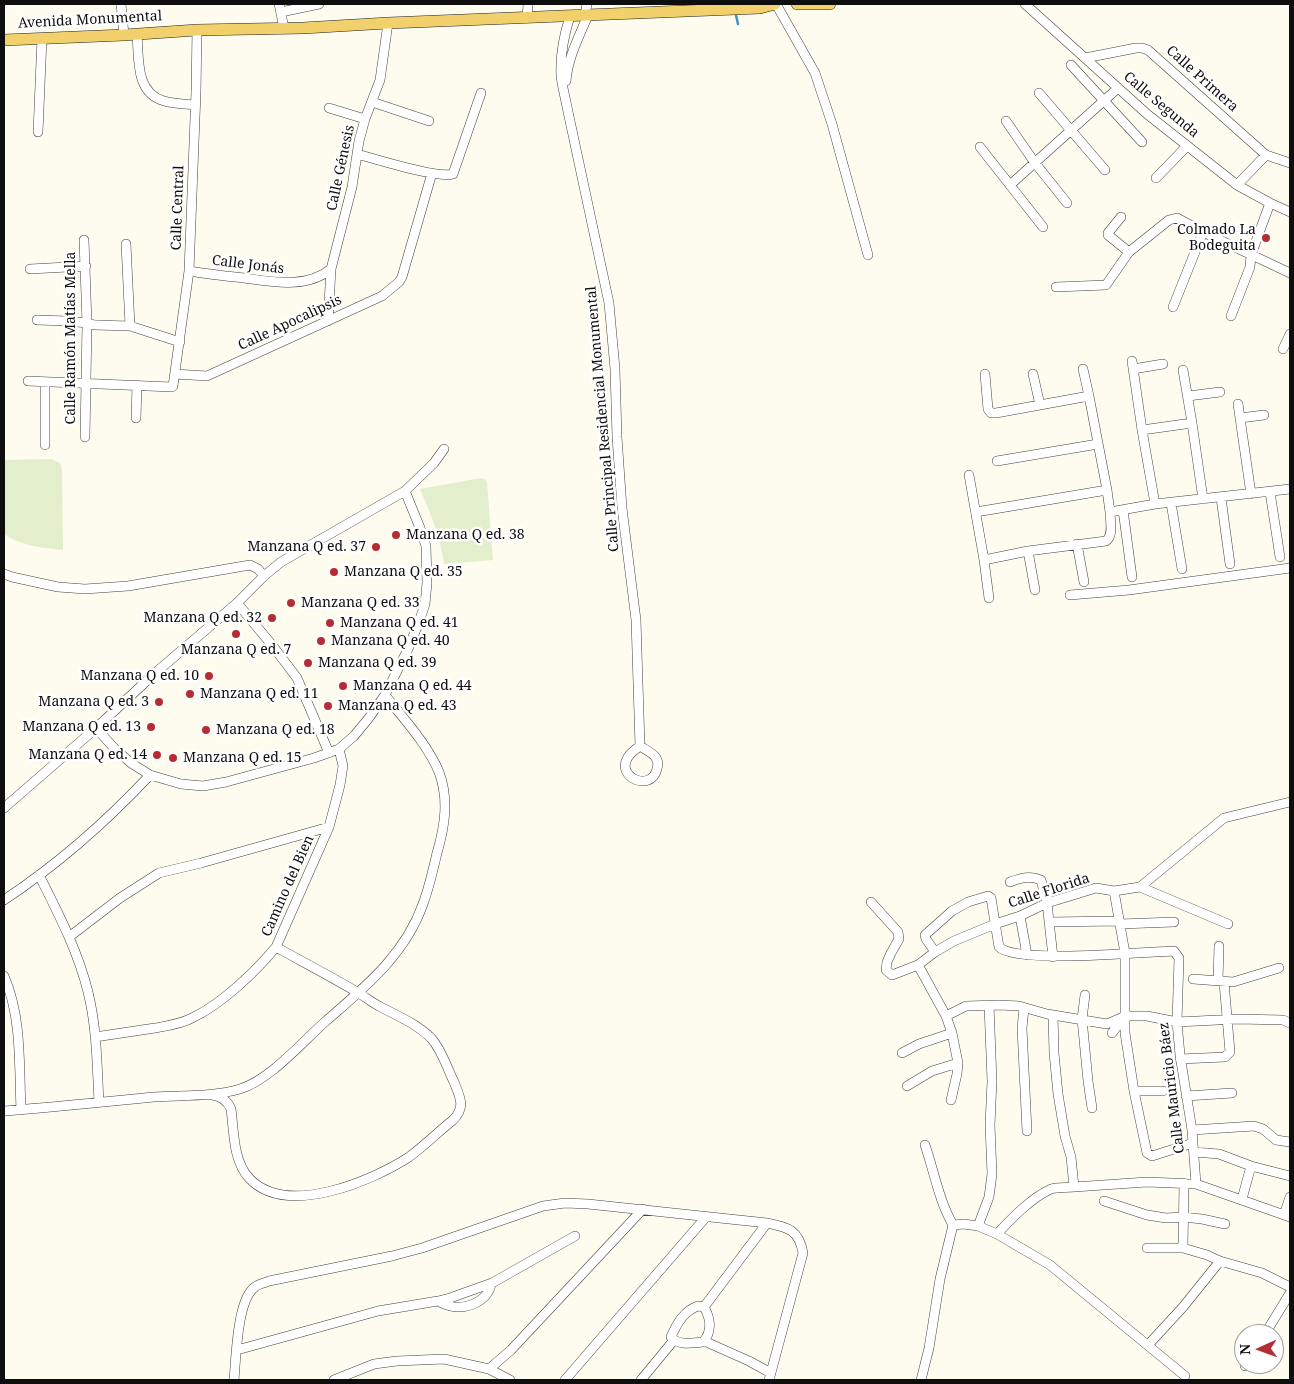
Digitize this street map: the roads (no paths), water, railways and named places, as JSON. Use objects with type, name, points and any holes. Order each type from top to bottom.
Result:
[{"type":"main road","name":"Avenida Monumental","points":[[4,40],[197,30],[570,16],[587,11],[760,8],[776,4]]},
{"type":"main road","points":[[797,4],[830,4]]},
{"type":"street","points":[[121,4],[124,35]]},
{"type":"street","points":[[284,28],[280,8],[319,4]]},
{"type":"street","points":[[527,18],[528,4]]},
{"type":"street","points":[[776,4],[814,74],[832,124],[868,255]]},
{"type":"street","name":"Calle Segunda","points":[[1025,4],[1147,114],[1187,146],[1237,185],[1290,212]]},
{"type":"street","name":"Calle Principal Residencial Monumental","points":[[565,94],[568,68],[587,11]]},
{"type":"street","name":"Calle Principal Residencial Monumental","points":[[570,16],[563,42],[561,74],[609,303],[615,369],[622,508],[636,620],[640,746]]},
{"type":"street","name":"Calle Génesis","points":[[328,320],[331,270],[352,187],[358,141],[380,80],[388,23]]},
{"type":"street","name":"Calle Central","points":[[137,385],[174,386],[189,271],[197,30]]},
{"type":"street","points":[[137,34],[140,74],[146,89],[155,98],[164,101],[196,105]]},
{"type":"street","points":[[38,132],[42,38]]},
{"type":"street","points":[[563,42],[574,46]]},
{"type":"street","name":"Calle Primera","points":[[1085,58],[1136,48],[1148,50],[1266,155],[1290,163]]},
{"type":"street","points":[[1071,65],[1142,142]]},
{"type":"street","points":[[1010,185],[1118,88]]},
{"type":"street","points":[[357,154],[432,173],[453,174],[481,93]]},
{"type":"street","points":[[1040,93],[1106,170]]},
{"type":"street","points":[[372,102],[429,121]]},
{"type":"street","points":[[329,108],[365,119]]},
{"type":"street","points":[[1006,121],[1035,163],[1067,203]]},
{"type":"street","points":[[1156,178],[1187,146]]},
{"type":"street","points":[[980,147],[1043,227]]},
{"type":"street","points":[[1237,185],[1266,155]]},
{"type":"street","name":"Calle Apocalipsis","points":[[175,374],[207,376],[382,296],[399,282],[402,277],[432,173]]},
{"type":"street","points":[[1231,316],[1250,267],[1251,255],[1270,203]]},
{"type":"street","points":[[1121,217],[1108,235],[1129,252]]},
{"type":"street","points":[[1056,287],[1106,285],[1129,252],[1173,218],[1178,218],[1203,232],[1290,273]]},
{"type":"street","points":[[1172,307],[1203,232]]},
{"type":"street","name":"Calle Ramón Matías Mella","points":[[84,240],[87,323],[85,437]]},
{"type":"street","points":[[126,244],[130,326]]},
{"type":"street","points":[[30,269],[86,266]]},
{"type":"street","name":"Calle Jonás","points":[[189,271],[290,283],[313,279],[331,270]]},
{"type":"street","points":[[37,320],[130,326],[180,342]]},
{"type":"street","points":[[1283,349],[1290,334]]},
{"type":"street","points":[[1155,504],[1132,365],[1164,364]]},
{"type":"street","points":[[984,560],[1028,551],[1106,541],[1109,539],[1111,535],[1107,490],[1083,369]]},
{"type":"street","points":[[1183,370],[1203,499]]},
{"type":"street","points":[[985,374],[988,409],[996,414],[1089,396]]},
{"type":"street","points":[[1034,374],[1040,405]]},
{"type":"street","points":[[28,381],[137,385],[136,418]]},
{"type":"street","points":[[45,382],[45,445]]},
{"type":"street","points":[[1188,396],[1220,392]]},
{"type":"street","points":[[1238,404],[1251,494]]},
{"type":"street","points":[[1240,418],[1264,415]]},
{"type":"street","points":[[1142,430],[1192,423]]},
{"type":"street","points":[[997,462],[1098,444]]},
{"type":"street","points":[[4,808],[281,562],[405,491],[428,470],[444,449]]},
{"type":"street","points":[[968,474],[976,512],[989,598]]},
{"type":"street","points":[[1110,512],[1155,504],[1290,489]]},
{"type":"street","points":[[976,512],[1107,490]]},
{"type":"street","points":[[96,728],[131,764],[150,775],[181,784],[203,786],[226,782],[339,749],[354,736],[385,695],[408,649],[425,604],[427,583],[426,546],[405,491]]},
{"type":"street","points":[[1270,492],[1280,558]]},
{"type":"street","points":[[1221,498],[1230,564]]},
{"type":"street","points":[[1171,503],[1182,569]]},
{"type":"street","points":[[1123,510],[1132,577]]},
{"type":"street","points":[[1077,544],[1084,582]]},
{"type":"street","points":[[1028,551],[1035,590]]},
{"type":"street","points":[[4,574],[58,587],[84,589],[128,586],[250,565],[264,576]]},
{"type":"street","points":[[1070,595],[1220,579],[1290,568]]},
{"type":"street","points":[[237,603],[297,678],[329,753]]},
{"type":"street","points":[[4,1111],[208,1094],[241,1089],[261,1079],[276,1068],[385,968],[412,929],[423,905],[444,830],[446,809],[439,771],[430,754],[385,695]]},
{"type":"street","name":"Camino del Bien","points":[[95,1037],[169,1025],[194,1018],[229,993],[267,958],[276,947],[329,827],[343,766],[339,749]]},
{"type":"street","points":[[4,900],[39,875],[111,814],[150,775]]},
{"type":"street","name":"Calle Florida","points":[[871,902],[898,932],[899,939],[891,952],[886,970],[892,975],[918,965],[954,941],[1020,916],[1047,903],[1096,888],[1114,891],[1140,886],[1224,818],[1290,802]]},
{"type":"street","points":[[69,937],[120,898],[159,873],[329,827]]},
{"type":"street","points":[[39,875],[69,937],[88,990],[95,1037],[99,1102]]},
{"type":"street","points":[[1010,882],[1023,877],[1041,880],[1047,903],[1053,957]]},
{"type":"street","points":[[1140,886],[1228,924]]},
{"type":"street","points":[[1114,891],[1125,954],[1125,1033],[1134,1091],[1147,1153],[1152,1156],[1194,1147],[1251,1166],[1290,1176]]},
{"type":"street","points":[[935,952],[925,935],[952,911],[968,902],[988,896],[991,898],[999,947],[1002,950],[1027,955],[1053,957],[1125,954]]},
{"type":"street","points":[[1020,916],[1027,955]]},
{"type":"street","points":[[1049,922],[1174,922]]},
{"type":"street","points":[[1180,1058],[1225,1057],[1230,1052],[1228,1020],[1221,981],[1220,946]]},
{"type":"street","points":[[208,1094],[217,1096],[228,1103],[232,1109],[236,1151],[241,1166],[248,1178],[256,1185],[268,1191],[302,1196],[334,1191],[373,1176],[397,1164],[411,1155],[458,1115],[461,1109],[459,1094],[442,1056],[431,1039],[418,1027],[276,947]]},
{"type":"street","name":"Calle Mauricio Báez","points":[[1125,954],[1174,951],[1179,958],[1177,1022],[1180,1058],[1194,1147],[1196,1184]]},
{"type":"street","points":[[918,965],[946,1016],[952,1033],[958,1062],[951,1100]]},
{"type":"street","points":[[1193,979],[1233,982],[1279,968]]},
{"type":"street","points":[[4,976],[11,996],[18,1038],[21,1110]]},
{"type":"street","points":[[1085,995],[1082,1019],[1092,1108]]},
{"type":"street","points":[[946,1016],[966,1006],[989,1005],[1012,1006],[1107,1024],[1125,1016],[1147,1016],[1177,1022],[1238,1019],[1283,1020],[1290,1023]]},
{"type":"street","points":[[978,1226],[989,1197],[992,1174],[990,1125],[992,1081],[989,1005]]},
{"type":"street","points":[[1024,1008],[1022,1028],[1027,1131]]},
{"type":"street","points":[[1053,1015],[1058,1094],[1065,1136],[1071,1156],[1074,1187]]},
{"type":"street","points":[[1112,1032],[1125,1016]]},
{"type":"street","points":[[902,1053],[919,1044],[952,1033]]},
{"type":"street","points":[[908,1086],[932,1070],[958,1062]]},
{"type":"street","points":[[1134,1091],[1163,1091]]},
{"type":"street","points":[[1186,1096],[1232,1093]]},
{"type":"street","points":[[1192,1130],[1254,1126],[1262,1129],[1276,1140],[1290,1142]]},
{"type":"street","points":[[921,1380],[940,1279],[953,1225],[944,1210],[925,1144]]},
{"type":"street","points":[[1242,1199],[1251,1166]]},
{"type":"street","points":[[997,1234],[1016,1214],[1032,1201],[1052,1189],[1148,1182],[1196,1184],[1287,1216],[1290,1197]]},
{"type":"street","points":[[1183,1248],[1184,1183]]},
{"type":"street","points":[[1104,1201],[1146,1215],[1166,1218],[1202,1219],[1225,1224]]},
{"type":"street","points":[[234,1380],[241,1316],[246,1297],[254,1287],[269,1281],[422,1248],[543,1206],[565,1203],[643,1209],[767,1223],[786,1227],[796,1234],[801,1242],[803,1253],[770,1377],[749,1361],[704,1341],[682,1343],[674,1340],[671,1337],[678,1323],[690,1309],[698,1306],[704,1307],[709,1314],[710,1331],[704,1341]]},
{"type":"street","points":[[488,1369],[511,1350],[643,1209]]},
{"type":"street","points":[[565,1380],[706,1217]]},
{"type":"street","points":[[704,1307],[767,1223]]},
{"type":"street","points":[[953,1225],[978,1226],[997,1234],[1050,1265],[1185,1376]]},
{"type":"street","points":[[237,1350],[378,1311],[438,1301],[491,1284],[575,1236]]},
{"type":"street","points":[[1147,1248],[1183,1248],[1262,1273],[1290,1288]]},
{"type":"street","points":[[1148,1345],[1183,1307],[1220,1261]]},
{"type":"street","points":[[438,1301],[451,1306],[462,1307],[486,1296],[490,1291],[491,1284]]},
{"type":"street","points":[[1271,1324],[1290,1293]]},
{"type":"street","points":[[641,1380],[674,1340]]},
{"type":"street","points":[[334,1380],[374,1364],[444,1359],[488,1369],[510,1380]]},
{"type":"waterway","points":[[735,11],[738,24]]},
{"type":"place","name":"Colmado La Bodeguita","points":[[1266,238]]},
{"type":"place","name":"Manzana Q ed. 38","points":[[396,535]]},
{"type":"place","name":"Manzana Q ed. 37","points":[[376,547]]},
{"type":"place","name":"Manzana Q ed. 35","points":[[334,572]]},
{"type":"place","name":"Manzana Q ed. 33","points":[[291,603]]},
{"type":"place","name":"Manzana Q ed. 32","points":[[272,618]]},
{"type":"place","name":"Manzana Q ed. 41","points":[[330,623]]},
{"type":"place","name":"Manzana Q ed. 7","points":[[236,634]]},
{"type":"place","name":"Manzana Q ed. 40","points":[[321,641]]},
{"type":"place","name":"Manzana Q ed. 39","points":[[308,663]]},
{"type":"place","name":"Manzana Q ed. 10","points":[[209,676]]},
{"type":"place","name":"Manzana Q ed. 44","points":[[343,686]]},
{"type":"place","name":"Manzana Q ed. 11","points":[[190,694]]},
{"type":"place","name":"Manzana Q ed. 3","points":[[159,702]]},
{"type":"place","name":"Manzana Q ed. 43","points":[[328,706]]},
{"type":"place","name":"Manzana Q ed. 13","points":[[151,727]]},
{"type":"place","name":"Manzana Q ed. 18","points":[[206,730]]},
{"type":"place","name":"Manzana Q ed. 14","points":[[157,755]]},
{"type":"place","name":"Manzana Q ed. 15","points":[[173,758]]}]
